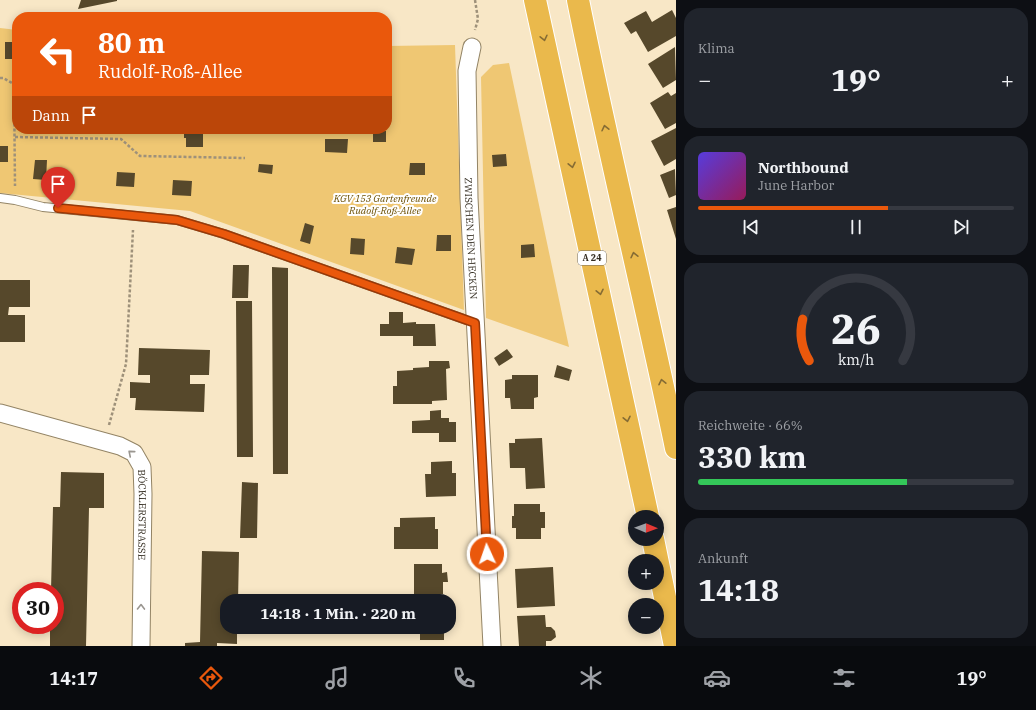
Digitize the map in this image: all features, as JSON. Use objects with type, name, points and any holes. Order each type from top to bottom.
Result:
[{"type":"highway","name":"A 24","points":[[535,0],[646,510]]},
{"type":"highway","points":[[578,0],[592,69],[662,378],[676,448]]},
{"type":"highway","points":[[654,546],[675,646]]},
{"type":"street","name":"ZWISCHEN DEN HECKEN","points":[[472,47],[467,71],[469,198],[492,646]]},
{"type":"street","name":"BÖCKLERSTRASSE","points":[[0,413],[120,446],[134,454],[142,468],[143,494],[141,646]]},
{"type":"lane","points":[[0,198],[43,207],[177,220],[224,234],[475,323]]},
{"type":"path","points":[[472,47],[478,19],[475,0]]},
{"type":"path","points":[[0,78],[12,83]]},
{"type":"path","points":[[15,134],[15,200]]},
{"type":"path","points":[[15,137],[121,139],[140,156],[245,158]]},
{"type":"path","points":[[105,442],[126,364],[133,216]]},
{"type":"green space","name":"KGV 153 Gartenfreunde Rudolf-Roß-Allee","points":[[0,28],[12,29],[12,134],[392,134],[392,46],[455,45],[464,310],[190,211],[0,193]]},
{"type":"green space","points":[[509,63],[569,347],[486,318],[481,77],[493,65]]},
{"type":"building","points":[[81,0],[117,0],[117,1],[78,9]]},
{"type":"building","points":[[672,10],[676,18],[676,36],[648,52],[636,31],[631,34],[624,23],[646,11],[652,22]]},
{"type":"building","points":[[5,42],[12,42],[12,59],[5,59]]},
{"type":"building","points":[[675,47],[676,80],[663,88],[648,64]]},
{"type":"building","points":[[668,92],[671,96],[676,93],[676,123],[665,129],[650,103]]},
{"type":"building","points":[[676,128],[676,159],[664,166],[651,141]]},
{"type":"building","points":[[184,134],[203,134],[203,147],[186,147],[186,138],[184,138]]},
{"type":"building","points":[[373,134],[386,134],[386,142],[373,142]]},
{"type":"building","points":[[325,139],[348,139],[347,153],[325,152]]},
{"type":"building","points":[[0,146],[8,146],[8,162],[0,162]]},
{"type":"building","points":[[506,154],[507,166],[493,167],[492,155]]},
{"type":"building","points":[[35,160],[47,160],[46,180],[33,179]]},
{"type":"building","points":[[410,163],[425,163],[425,175],[409,175]]},
{"type":"building","points":[[259,164],[273,165],[272,174],[258,172]]},
{"type":"building","points":[[675,169],[676,195],[669,198],[660,175]]},
{"type":"building","points":[[117,172],[135,173],[134,187],[116,186]]},
{"type":"building","points":[[173,180],[192,181],[191,196],[172,195]]},
{"type":"building","points":[[676,207],[676,239],[667,210]]},
{"type":"building","points":[[305,223],[314,226],[310,244],[300,241]]},
{"type":"building","points":[[437,235],[451,235],[451,251],[436,251]]},
{"type":"building","points":[[351,238],[365,239],[364,255],[350,254]]},
{"type":"building","points":[[534,244],[535,257],[521,258],[521,245]]},
{"type":"building","points":[[397,247],[415,249],[412,265],[395,263]]},
{"type":"building","points":[[233,265],[249,265],[248,298],[232,298]]},
{"type":"building","points":[[272,267],[288,268],[288,474],[273,474]]},
{"type":"building","points":[[0,280],[30,280],[30,307],[9,307],[8,315],[25,315],[25,342],[0,342]]},
{"type":"building","points":[[236,301],[252,301],[253,457],[237,457]]},
{"type":"building","points":[[389,312],[403,312],[403,323],[416,322],[416,324],[435,324],[436,346],[413,346],[413,336],[380,336],[380,324],[389,324]]},
{"type":"building","points":[[139,348],[210,350],[209,375],[190,375],[190,384],[205,384],[204,412],[135,410],[136,398],[130,398],[130,382],[150,383],[150,375],[138,375]]},
{"type":"building","points":[[507,349],[513,357],[499,366],[494,358]]},
{"type":"building","points":[[429,361],[449,361],[450,368],[446,369],[447,400],[432,401],[432,404],[393,404],[393,386],[397,386],[397,371],[429,367]]},
{"type":"building","points":[[557,365],[572,370],[569,381],[554,377]]},
{"type":"building","points":[[512,375],[538,375],[538,397],[534,398],[534,409],[511,409],[510,398],[505,398],[505,380],[512,379]]},
{"type":"building","points":[[441,410],[441,418],[449,418],[449,422],[456,422],[456,442],[439,442],[439,433],[412,433],[412,421],[430,420],[430,411]]},
{"type":"building","points":[[542,438],[545,488],[526,489],[525,468],[510,468],[509,443],[515,443],[515,439]]},
{"type":"building","points":[[452,461],[452,473],[456,473],[456,496],[426,497],[425,474],[431,474],[431,462]]},
{"type":"building","points":[[61,472],[104,473],[104,508],[89,508],[86,646],[50,646],[50,634],[64,634],[64,582],[51,582],[53,507],[60,507]]},
{"type":"building","points":[[242,482],[258,483],[257,538],[240,538]]},
{"type":"building","points":[[514,504],[540,504],[540,512],[545,512],[545,528],[541,528],[541,539],[516,539],[516,528],[512,528]]},
{"type":"building","points":[[435,517],[435,529],[438,529],[438,549],[394,549],[394,527],[400,527],[400,518]]},
{"type":"building","points":[[202,551],[239,552],[238,594],[220,594],[220,634],[237,634],[237,644],[217,643],[217,646],[185,646],[185,643],[200,642]]},
{"type":"building","points":[[414,564],[442,564],[442,573],[447,572],[448,582],[443,582],[443,594],[414,594]]},
{"type":"building","points":[[553,567],[555,606],[517,608],[515,569]]},
{"type":"building","points":[[545,615],[546,627],[551,627],[555,631],[556,637],[551,641],[546,641],[546,646],[519,646],[517,616]]},
{"type":"building","points":[[420,634],[444,634],[444,640],[420,640]]},
{"type":"route","points":[[58,208],[177,220],[224,234],[475,323],[487,554]]}]
